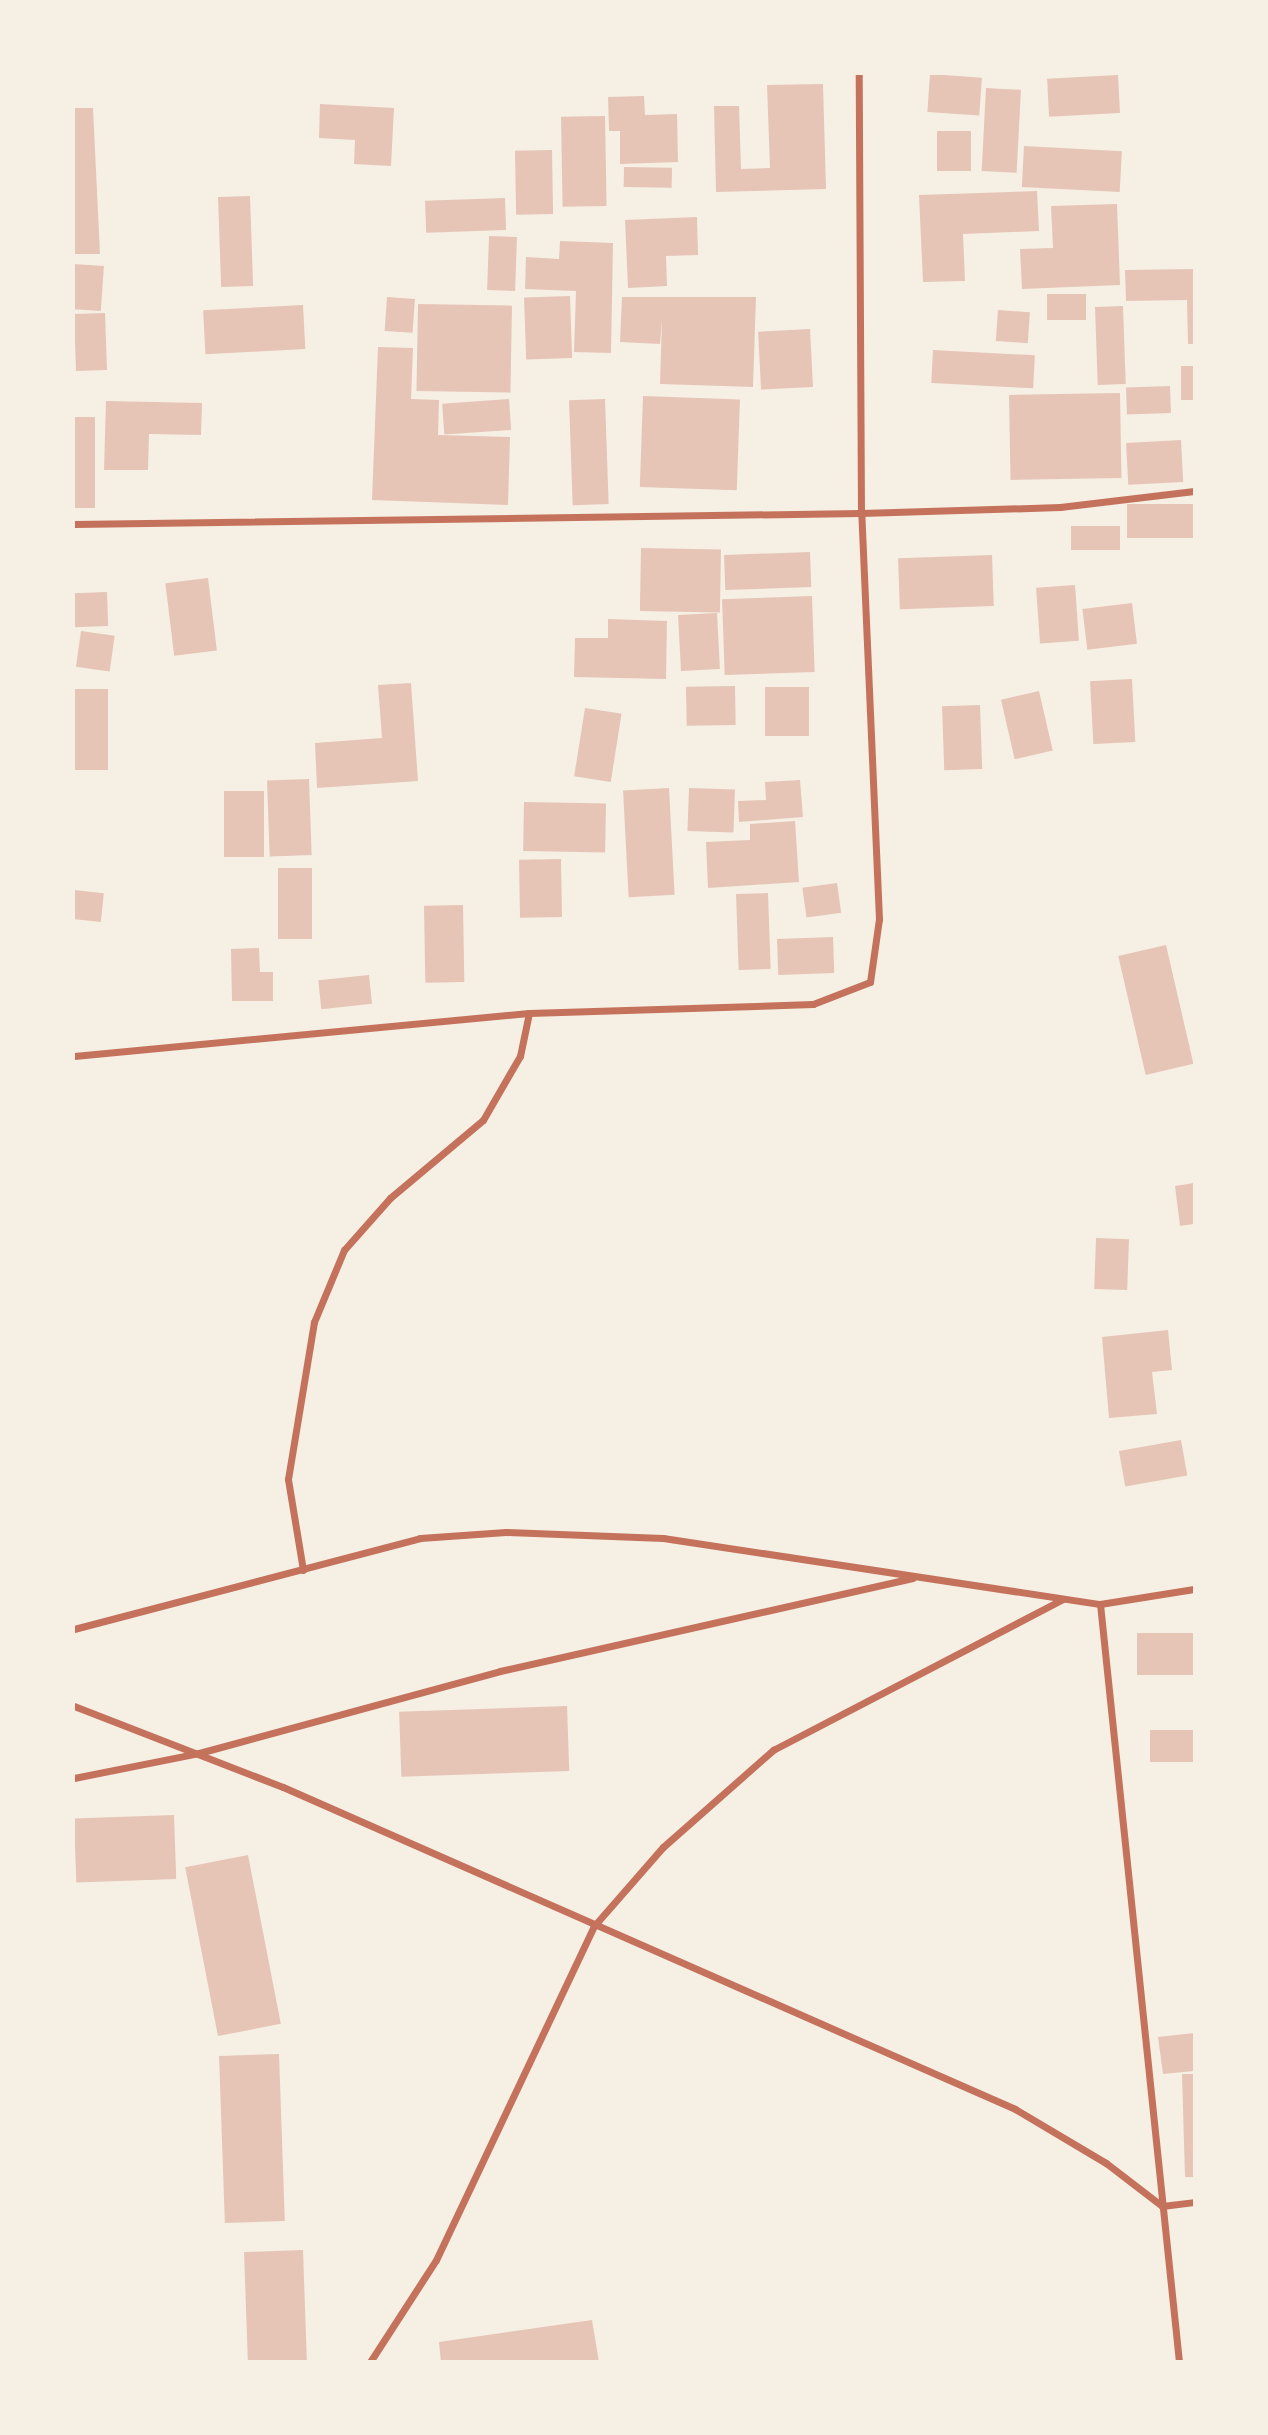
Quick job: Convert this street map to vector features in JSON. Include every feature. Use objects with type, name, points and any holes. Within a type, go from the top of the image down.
[{"type":"street","points":[[74,1056],[529,1013],[813,1004],[870,982],[879,919],[861,513],[859,74]]},
{"type":"street","points":[[74,524],[861,513],[1060,507],[1195,491]]},
{"type":"street","points":[[303,1570],[288,1479],[314,1322],[344,1250],[390,1198],[483,1120],[520,1056],[529,1013]]},
{"type":"street","points":[[74,1629],[420,1538],[506,1532],[663,1538],[1100,1604],[1195,1589]]},
{"type":"street","points":[[74,1778],[199,1753],[500,1671],[919,1577]]},
{"type":"street","points":[[370,2361],[436,2260],[594,1926],[663,1847],[773,1750],[1063,1599]]},
{"type":"street","points":[[1100,1604],[1180,2361]]},
{"type":"street","points":[[74,1706],[199,1753],[1015,2109],[1106,2163],[1162,2206],[1195,2202]]},
{"type":"building","points":[[930,74],[982,78],[979,116],[927,112]]},
{"type":"building","points":[[1118,75],[1120,113],[1049,117],[1047,79]]},
{"type":"building","points":[[823,84],[826,189],[716,192],[714,106],[739,106],[741,169],[770,168],[767,85]]},
{"type":"building","points":[[986,88],[1021,90],[1017,173],[982,171]]},
{"type":"building","points":[[644,96],[645,115],[677,114],[678,162],[620,164],[620,131],[609,131],[608,97]]},
{"type":"building","points":[[320,104],[394,108],[391,166],[354,164],[355,140],[319,138]]},
{"type":"building","points":[[74,108],[93,108],[100,254],[74,254]]},
{"type":"building","points":[[605,116],[607,206],[563,207],[561,117]]},
{"type":"building","points":[[937,131],[971,131],[971,171],[937,171]]},
{"type":"building","points":[[1024,146],[1122,151],[1120,192],[1022,187]]},
{"type":"building","points":[[552,150],[553,214],[516,215],[515,151]]},
{"type":"building","points":[[624,167],[672,168],[672,188],[624,187]]},
{"type":"building","points":[[1037,191],[1039,231],[963,234],[965,281],[923,282],[919,195]]},
{"type":"building","points":[[250,196],[253,286],[221,287],[218,197]]},
{"type":"building","points":[[505,198],[506,230],[426,233],[425,201]]},
{"type":"building","points":[[1117,204],[1120,285],[1022,289],[1020,249],[1053,248],[1051,206]]},
{"type":"building","points":[[697,217],[698,255],[666,256],[667,286],[628,288],[625,220]]},
{"type":"building","points":[[489,236],[517,237],[515,291],[487,290]]},
{"type":"building","points":[[560,241],[613,243],[611,353],[574,352],[576,291],[525,289],[526,257],[559,259]]},
{"type":"building","points":[[74,264],[104,266],[101,311],[74,309]]},
{"type":"building","points":[[1194,269],[1194,344],[1188,344],[1187,300],[1126,301],[1125,270]]},
{"type":"building","points":[[1047,294],[1086,294],[1086,320],[1047,320]]},
{"type":"building","points":[[570,296],[572,358],[526,360],[524,298]]},
{"type":"building","points":[[387,297],[415,299],[413,333],[385,331]]},
{"type":"building","points":[[622,297],[756,297],[753,387],[660,384],[662,319],[660,344],[620,342]]},
{"type":"building","points":[[418,304],[512,306],[510,393],[416,391]]},
{"type":"building","points":[[303,305],[305,349],[205,354],[203,310]]},
{"type":"building","points":[[1123,306],[1126,384],[1098,385],[1095,307]]},
{"type":"building","points":[[998,310],[1030,312],[1028,343],[996,341]]},
{"type":"building","points":[[105,313],[107,370],[76,371],[74,314]]},
{"type":"building","points":[[810,329],[813,387],[761,390],[758,332]]},
{"type":"building","points":[[378,347],[413,348],[411,399],[439,400],[438,435],[510,437],[508,505],[372,500]]},
{"type":"building","points":[[933,350],[1035,355],[1033,388],[931,383]]},
{"type":"building","points":[[1181,366],[1194,366],[1194,400],[1181,400]]},
{"type":"building","points":[[1170,386],[1171,413],[1127,415],[1126,388]]},
{"type":"building","points":[[1120,393],[1121,478],[1011,480],[1009,395]]},
{"type":"building","points":[[643,396],[740,399],[737,490],[640,487]]},
{"type":"building","points":[[509,399],[511,430],[444,435],[442,404]]},
{"type":"building","points":[[605,399],[609,504],[573,505],[569,400]]},
{"type":"building","points":[[106,401],[202,403],[201,435],[149,434],[148,470],[104,470]]},
{"type":"building","points":[[74,417],[95,417],[95,508],[74,508]]},
{"type":"building","points":[[1181,440],[1183,482],[1128,485],[1126,443]]},
{"type":"building","points":[[1127,504],[1194,504],[1194,538],[1127,538]]},
{"type":"building","points":[[1071,526],[1120,526],[1120,550],[1071,550]]},
{"type":"building","points":[[641,548],[721,549],[720,612],[640,611]]},
{"type":"building","points":[[810,552],[811,587],[725,590],[724,555]]},
{"type":"building","points":[[992,555],[994,606],[900,609],[898,558]]},
{"type":"building","points":[[208,578],[217,650],[174,656],[165,583]]},
{"type":"building","points":[[1075,585],[1079,641],[1040,644],[1036,588]]},
{"type":"building","points":[[107,592],[108,626],[75,627],[74,593]]},
{"type":"building","points":[[812,596],[815,672],[725,675],[722,599]]},
{"type":"building","points":[[1132,603],[1137,644],[1087,650],[1082,609]]},
{"type":"building","points":[[717,613],[720,669],[681,671],[678,615]]},
{"type":"building","points":[[608,619],[667,621],[666,679],[574,677],[575,638],[608,638]]},
{"type":"building","points":[[81,631],[115,636],[110,671],[76,667]]},
{"type":"building","points":[[1132,679],[1135,742],[1093,744],[1090,681]]},
{"type":"building","points":[[411,683],[418,781],[317,788],[315,743],[382,738],[378,685]]},
{"type":"building","points":[[735,686],[736,725],[687,726],[686,687]]},
{"type":"building","points":[[765,687],[809,687],[809,736],[765,736]]},
{"type":"building","points":[[74,689],[108,689],[108,770],[74,770]]},
{"type":"building","points":[[1039,691],[1053,750],[1015,759],[1001,700]]},
{"type":"building","points":[[980,705],[982,769],[944,770],[942,706]]},
{"type":"building","points":[[585,708],[622,714],[611,782],[574,776]]},
{"type":"building","points":[[309,779],[312,855],[270,856],[267,780]]},
{"type":"building","points":[[800,780],[803,817],[739,822],[738,801],[766,800],[765,782]]},
{"type":"building","points":[[669,788],[675,895],[629,897],[623,790]]},
{"type":"building","points":[[689,788],[735,790],[733,833],[687,831]]},
{"type":"building","points":[[224,791],[264,791],[264,857],[224,857]]},
{"type":"building","points":[[524,802],[606,803],[605,852],[523,851]]},
{"type":"building","points":[[795,821],[799,882],[708,888],[706,842],[750,840],[750,824]]},
{"type":"building","points":[[561,859],[562,917],[520,918],[519,860]]},
{"type":"building","points":[[278,868],[312,868],[312,939],[278,939]]},
{"type":"building","points":[[837,883],[841,913],[807,918],[802,888]]},
{"type":"building","points":[[74,890],[104,893],[101,922],[74,919]]},
{"type":"building","points":[[768,893],[771,969],[739,970],[736,894]]},
{"type":"building","points":[[463,905],[464,982],[425,983],[424,906]]},
{"type":"building","points":[[833,937],[834,973],[778,975],[777,939]]},
{"type":"building","points":[[1166,945],[1193,1064],[1146,1075],[1118,956]]},
{"type":"building","points":[[259,948],[260,972],[273,972],[273,1001],[232,1001],[231,949]]},
{"type":"building","points":[[369,975],[372,1004],[321,1009],[318,980]]},
{"type":"building","points":[[1194,1183],[1194,1224],[1180,1226],[1175,1186]]},
{"type":"building","points":[[1096,1238],[1129,1239],[1127,1290],[1094,1289]]},
{"type":"building","points":[[1168,1330],[1172,1370],[1152,1372],[1157,1414],[1109,1418],[1102,1337]]},
{"type":"building","points":[[1181,1440],[1187,1475],[1125,1486],[1119,1451]]},
{"type":"building","points":[[1137,1633],[1194,1633],[1194,1675],[1137,1675]]},
{"type":"building","points":[[567,1706],[569,1771],[401,1777],[399,1712]]},
{"type":"building","points":[[1150,1730],[1194,1730],[1194,1762],[1150,1762]]},
{"type":"building","points":[[174,1815],[176,1879],[76,1882],[74,1818]]},
{"type":"building","points":[[248,1855],[281,2024],[218,2036],[185,1867]]},
{"type":"building","points":[[1194,2033],[1194,2071],[1163,2074],[1158,2037]]},
{"type":"building","points":[[279,2054],[285,2221],[225,2223],[219,2056]]},
{"type":"building","points":[[1182,2074],[1194,2074],[1194,2177],[1185,2177]]},
{"type":"building","points":[[303,2250],[307,2362],[248,2362],[244,2252]]},
{"type":"building","points":[[592,2320],[599,2362],[441,2362],[439,2342]]}]
